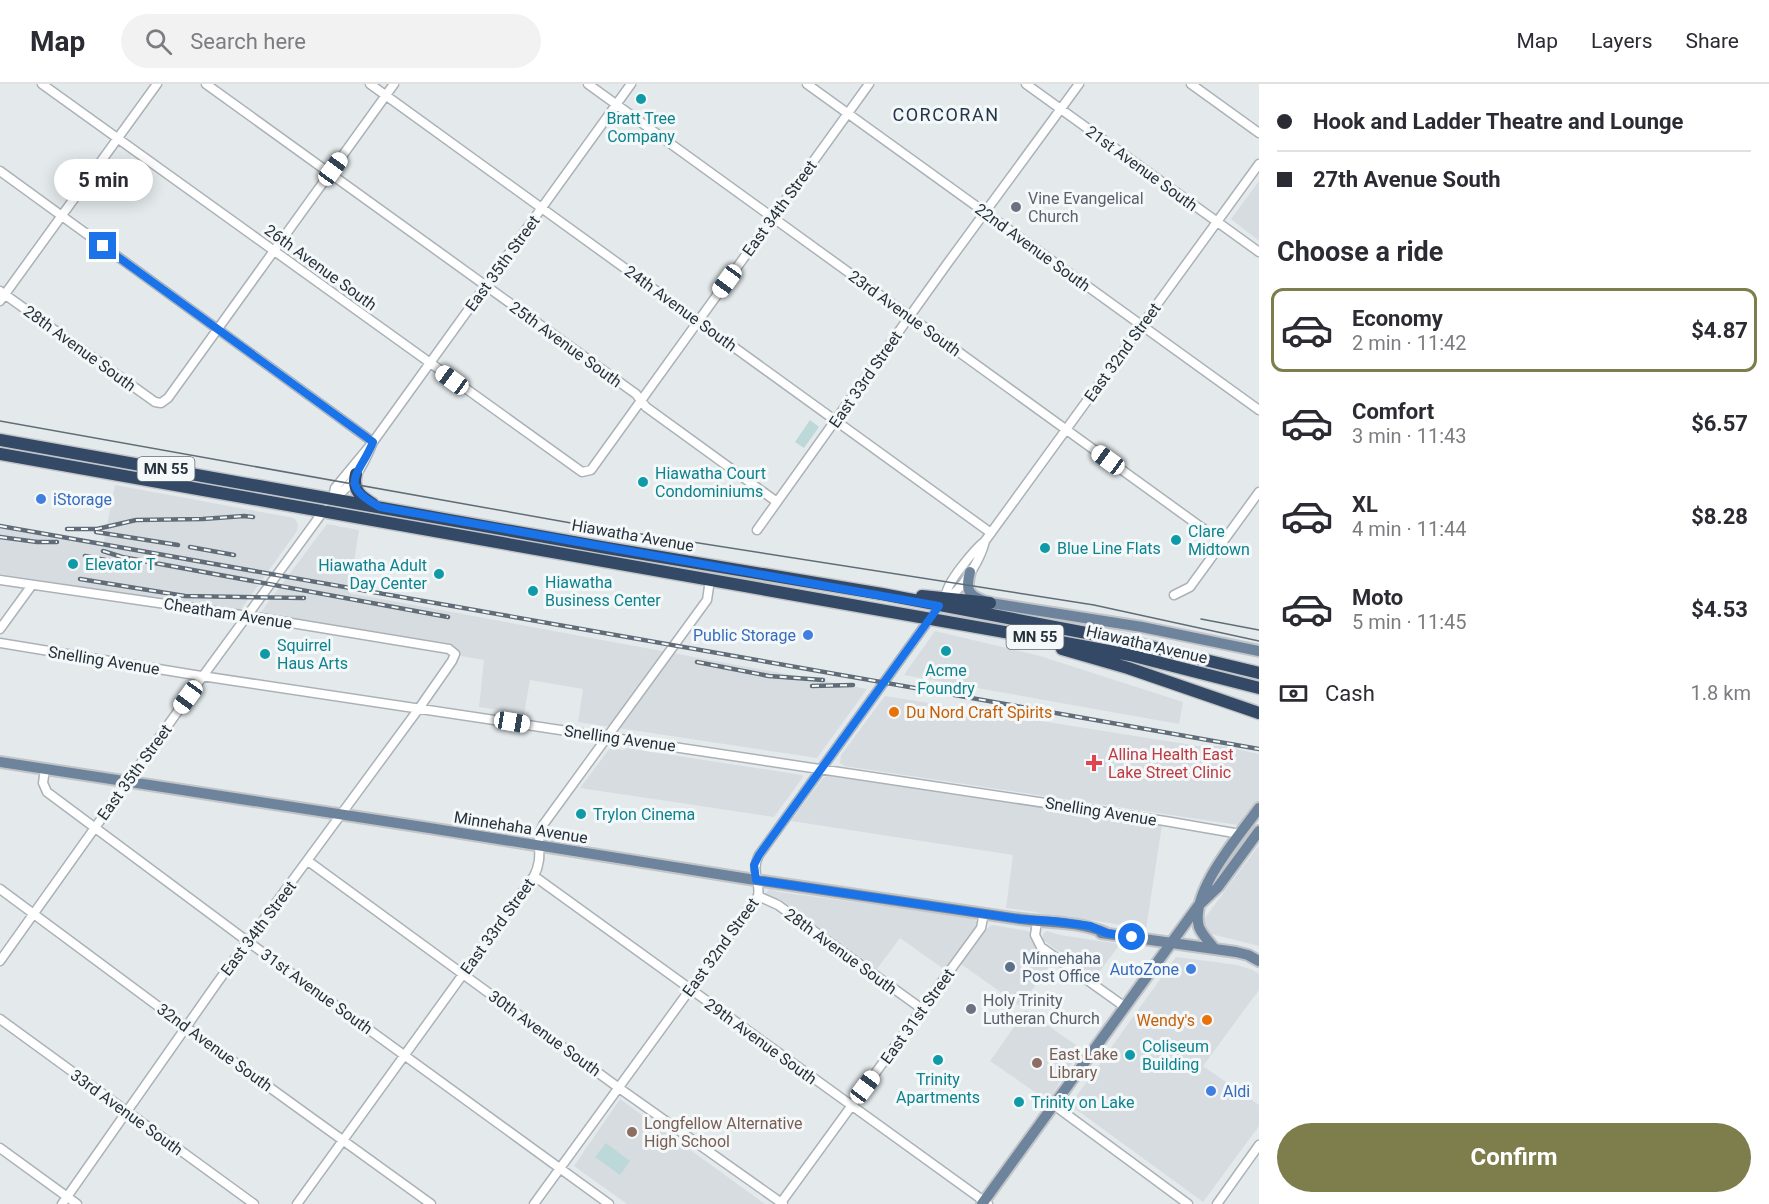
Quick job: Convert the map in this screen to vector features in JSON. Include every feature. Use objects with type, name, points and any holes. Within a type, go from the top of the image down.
[{"type":"highway","name":"Hiawatha Avenue","points":[[0,440],[882,594],[942,602],[1149,646],[1259,673]]},
{"type":"highway","name":"Hiawatha Avenue","points":[[0,454],[930,618],[1140,658],[1259,687]]},
{"type":"highway","points":[[356,474],[354,484],[356,492],[380,507]]},
{"type":"highway","points":[[942,602],[990,603]]},
{"type":"highway","points":[[1004,632],[1128,668],[1259,713]]},
{"type":"main road","points":[[970,572],[967,585],[970,593],[977,599],[990,603],[1142,627],[1259,651]]},
{"type":"main road","name":"Minnehaha Avenue","points":[[0,762],[756,880],[1037,922],[1053,921],[1090,926],[1106,933],[1171,942]]},
{"type":"main road","points":[[1215,949],[1200,930],[1198,906],[1210,880],[1259,808]]},
{"type":"main road","points":[[984,1203],[1171,942],[1198,906],[1218,887],[1259,831]]},
{"type":"main road","points":[[1171,942],[1248,955],[1259,961]]},
{"type":"street","name":"26th Avenue South","points":[[42,84],[582,472]]},
{"type":"street","points":[[2,295],[157,84]]},
{"type":"street","name":"25th Avenue South","points":[[206,84],[636,394],[646,407],[777,502]]},
{"type":"street","name":"24th Avenue South","points":[[370,84],[991,533]]},
{"type":"street","points":[[217,328],[394,84]]},
{"type":"street","name":"23rd Avenue South","points":[[588,84],[1222,543]]},
{"type":"street","name":"East 35th Street","points":[[0,961],[246,616],[333,498],[345,491],[367,458],[373,442],[632,84]]},
{"type":"street","name":"22nd Avenue South","points":[[807,84],[1259,410]]},
{"type":"street","name":"East 34th Street","points":[[582,472],[591,470],[869,84]]},
{"type":"street","name":"21st Avenue South","points":[[1026,84],[1259,252]]},
{"type":"street","name":"East 33rd Street","points":[[757,530],[1079,84]]},
{"type":"street","points":[[1191,84],[1259,133]]},
{"type":"street","name":"East 32nd Street","points":[[534,1204],[758,896],[754,865],[759,855],[942,602],[945,592],[976,548],[991,533],[1259,164]]},
{"type":"street","points":[[0,171],[373,442]]},
{"type":"street","name":"28th Avenue South","points":[[2,295],[155,402],[161,403],[168,398],[217,328]]},
{"type":"street","name":"East 35th Street","points":[[333,498],[335,488],[366,447],[373,442]]},
{"type":"street","points":[[1174,595],[1190,587],[1259,492]]},
{"type":"street","name":"East 32nd Street","points":[[942,602],[952,596],[970,572],[982,552],[985,541]]},
{"type":"street","name":"Cheatham Avenue","points":[[0,580],[449,648],[455,654]]},
{"type":"street","name":"East 33rd Street","points":[[297,1204],[534,876],[540,864],[539,835],[543,825],[706,600],[710,580]]},
{"type":"street","points":[[0,630],[32,585]]},
{"type":"street","name":"Snelling Avenue","points":[[0,643],[1240,834]]},
{"type":"street","name":"East 34th Street","points":[[64,1200],[247,942],[420,707],[455,654]]},
{"type":"street","name":"31st Avenue South","points":[[45,769],[43,783],[45,791],[247,942],[405,1054],[609,1204]]},
{"type":"street","name":"30th Avenue South","points":[[308,861],[781,1204]]},
{"type":"street","name":"29th Avenue South","points":[[534,876],[984,1203]]},
{"type":"street","name":"32nd Avenue South","points":[[0,889],[431,1204]]},
{"type":"street","name":"28th Avenue South","points":[[758,896],[778,905],[922,1009]]},
{"type":"street","name":"East 31st Street","points":[[781,1204],[981,928],[984,913]]},
{"type":"street","points":[[1037,922],[1035,935],[1041,947],[1125,1007]]},
{"type":"street","name":"33rd Avenue South","points":[[0,1019],[254,1204]]},
{"type":"street","points":[[1054,1105],[1188,1204]]},
{"type":"street","points":[[1217,1204],[1259,1145]]},
{"type":"street","points":[[0,1148],[64,1200],[77,1204]]},
{"type":"shaded area","points":[[1259,181],[1259,241],[1231,219]]},
{"type":"shaded area","points":[[810,420],[819,427],[804,448],[795,442]]},
{"type":"shaded area","points":[[115,485],[294,518],[298,524],[297,531],[240,611],[0,574],[0,528],[103,546]]},
{"type":"shaded area","points":[[327,524],[359,530],[349,593],[867,689],[817,758],[578,722],[583,689],[530,680],[524,714],[479,707],[484,660],[461,656],[454,646],[448,643],[261,612]]},
{"type":"shaded area","points":[[935,631],[1040,656],[1183,702],[1179,724],[904,675]]},
{"type":"shaded area","points":[[885,696],[1198,746],[1222,746],[1259,754],[1259,803],[1244,823],[1238,825],[844,766],[840,763],[841,755]]},
{"type":"shaded area","points":[[610,748],[625,750],[626,748],[802,775],[803,777],[774,817],[580,788]]},
{"type":"shaded area","points":[[828,775],[1162,825],[1146,929],[1066,916],[1057,918],[1036,912],[1006,908],[1013,855],[791,821],[822,779]]},
{"type":"shaded area","points":[[1259,845],[1259,946],[1211,934],[1206,928],[1204,919]]},
{"type":"shaded area","points":[[769,889],[973,918],[977,922],[945,970],[900,938],[877,969],[780,899],[768,898],[765,895]]},
{"type":"shaded area","points":[[992,925],[1028,931],[1038,954],[1051,964],[1020,1006],[961,964],[987,928]]},
{"type":"shaded area","points":[[1047,931],[1120,944],[1095,978],[1043,940],[1043,934]]},
{"type":"shaded area","points":[[1176,957],[1237,965],[1259,974],[1259,990],[1203,1066],[1259,1105],[1259,1126],[1203,1202],[1070,1105]]},
{"type":"shaded area","points":[[1026,1010],[1083,1050],[1048,1101],[990,1061]]},
{"type":"shaded area","name":"Longfellow Alternative High School","points":[[620,1099],[765,1204],[627,1204],[574,1166]]},
{"type":"shaded area","points":[[606,1143],[630,1161],[620,1175],[595,1157]]},
{"type":"tram line","points":[[0,421],[571,523],[1094,605],[1259,641]]},
{"type":"tram line","points":[[1201,619],[1259,630]]},
{"type":"railway","points":[[67,529],[97,529],[136,520],[253,517]]},
{"type":"railway","points":[[0,526],[1259,749]]},
{"type":"railway","points":[[96,532],[178,545]]},
{"type":"railway","points":[[0,537],[57,542]]},
{"type":"railway","points":[[190,547],[234,555]]},
{"type":"railway","points":[[103,551],[122,557],[448,617]]},
{"type":"railway","points":[[85,556],[115,562]]},
{"type":"railway","points":[[80,579],[185,596],[304,598]]},
{"type":"railway","points":[[697,662],[769,676],[823,680]]},
{"type":"railway","points":[[812,686],[853,685]]},
{"type":"place","name":"Bratt Tree Company","points":[[641,99]]},
{"type":"place","name":"Vine Evangelical Church","points":[[1016,207]]},
{"type":"place","name":"Hiawatha Court Condominiums","points":[[643,482]]},
{"type":"place","name":"iStorage","points":[[41,499]]},
{"type":"place","name":"Clare Midtown","points":[[1176,540]]},
{"type":"place","name":"Blue Line Flats","points":[[1045,548]]},
{"type":"place","name":"Elevator T","points":[[73,564]]},
{"type":"place","name":"Hiawatha Adult Day Center","points":[[439,574]]},
{"type":"place","name":"Hiawatha Business Center","points":[[533,591]]},
{"type":"place","name":"Public Storage","points":[[808,635]]},
{"type":"place","name":"Acme Foundry","points":[[946,651]]},
{"type":"place","name":"Squirrel Haus Arts","points":[[265,654]]},
{"type":"place","name":"Du Nord Craft Spirits","points":[[894,712]]},
{"type":"place","name":"Allina Health East Lake Street Clinic","points":[[1094,763]]},
{"type":"place","name":"Trylon Cinema","points":[[581,814]]},
{"type":"place","name":"Minnehaha Post Office","points":[[1010,967]]},
{"type":"place","name":"AutoZone","points":[[1191,969]]},
{"type":"place","name":"Holy Trinity Lutheran Church","points":[[971,1009]]},
{"type":"place","name":"Wendy's","points":[[1207,1020]]},
{"type":"place","name":"Coliseum Building","points":[[1130,1055]]},
{"type":"place","name":"Trinity Apartments","points":[[938,1060]]},
{"type":"place","name":"East Lake Library","points":[[1037,1063]]},
{"type":"place","name":"Aldi","points":[[1211,1091]]},
{"type":"place","name":"Trinity on Lake","points":[[1019,1102]]},
{"type":"place","name":"Longfellow Alternative High School","points":[[632,1132]]},
{"type":"district","name":"CORCORAN","points":[[946,115]]},
{"type":"route","points":[[103,246],[373,442],[367,458],[356,474],[354,484],[356,492],[380,507],[882,594],[939,606],[759,855],[754,865],[756,880],[1037,922],[1053,921],[1090,926],[1106,933],[1132,937]]}]
